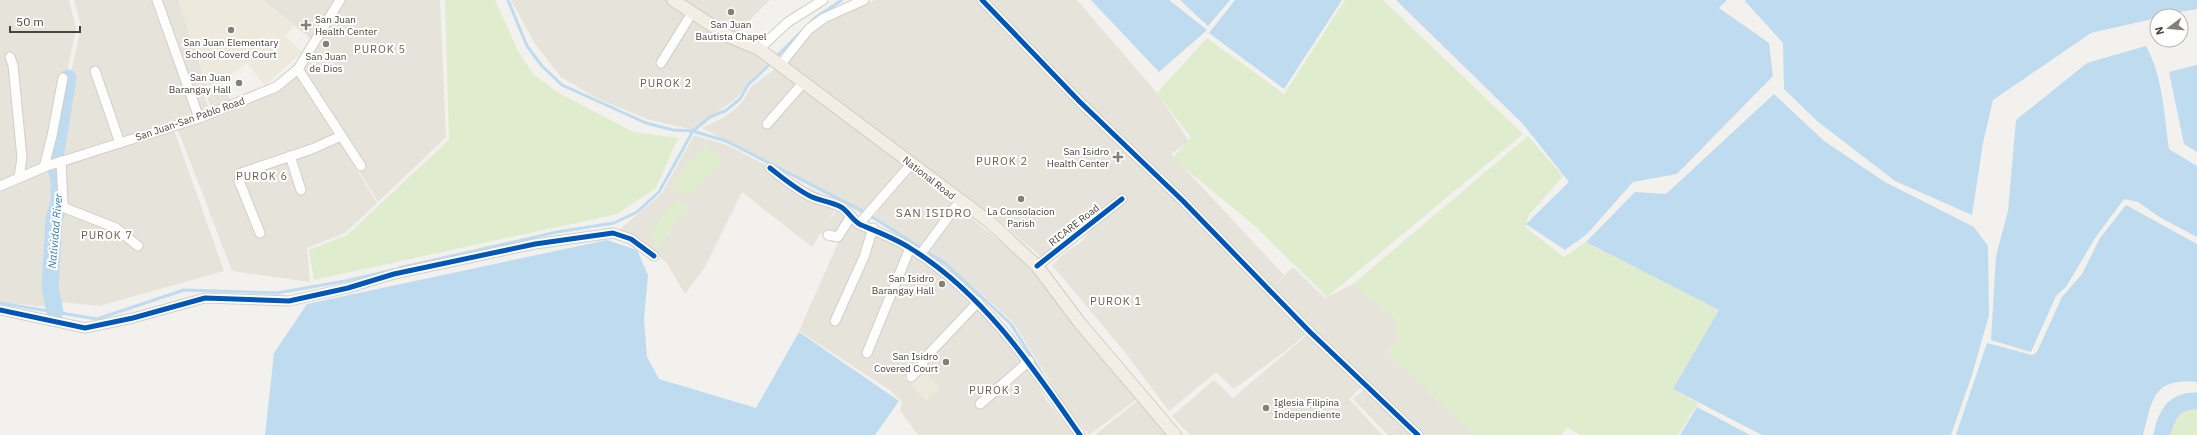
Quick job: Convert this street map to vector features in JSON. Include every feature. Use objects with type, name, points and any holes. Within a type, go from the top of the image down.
[{"type":"main road","name":"National Road","points":[[673,0],[728,36],[759,49],[991,224],[1037,266],[1079,322],[1175,435]]},
{"type":"street","points":[[157,0],[199,118]]},
{"type":"street","name":"San Juan-San Pablo Road","points":[[0,186],[45,166],[199,118],[276,87],[298,69],[340,0]]},
{"type":"street","points":[[759,49],[788,22],[823,0]]},
{"type":"street","points":[[776,62],[809,29],[824,18],[864,0]]},
{"type":"street","points":[[982,0],[1080,102],[1183,201],[1310,332],[1418,435]]},
{"type":"street","points":[[661,63],[692,12]]},
{"type":"street","points":[[10,57],[13,66],[22,158],[19,177]]},
{"type":"street","points":[[298,69],[361,166]]},
{"type":"street","points":[[94,71],[120,143]]},
{"type":"street","points":[[45,166],[63,78]]},
{"type":"street","points":[[767,124],[804,82]]},
{"type":"street","points":[[260,233],[239,181],[239,176],[245,171],[342,136]]},
{"type":"street","points":[[290,156],[301,190]]},
{"type":"street","points":[[59,162],[63,203],[65,208],[116,228],[138,246]]},
{"type":"street","points":[[864,218],[912,164]]},
{"type":"street","points":[[770,168],[798,189],[812,197],[841,207],[851,216],[864,218],[873,228],[910,248],[923,251],[953,274],[1029,361],[1080,435]]},
{"type":"street","name":"RICARE Road","points":[[1037,266],[1122,199]]},
{"type":"street","points":[[923,251],[960,202]]},
{"type":"street","points":[[828,235],[838,237],[851,216]]},
{"type":"street","points":[[835,321],[864,257],[873,228]]},
{"type":"street","points":[[0,310],[85,328],[133,318],[205,298],[289,300],[348,288],[394,274],[535,244],[613,233],[631,239],[654,256]]},
{"type":"street","points":[[867,353],[910,248]]},
{"type":"street","points":[[910,377],[922,366],[924,359],[978,302]]},
{"type":"street","points":[[980,404],[1029,361]]},
{"type":"shaded area","points":[[0,0],[69,0],[76,28],[50,160],[0,182]]},
{"type":"shaded area","points":[[74,0],[178,0],[210,94],[205,98],[209,108],[58,157],[62,115],[81,26]]},
{"type":"shaded area","points":[[178,0],[262,0],[294,26],[285,36],[302,52],[265,86],[247,63],[220,82],[223,87],[211,94]]},
{"type":"shaded area","points":[[263,0],[336,0],[311,39]]},
{"type":"shaded area","name":"PUROK 5","points":[[344,0],[440,0],[446,137],[378,202],[298,72]]},
{"type":"shaded area","name":"PUROK 2","points":[[511,0],[672,0],[769,62],[748,83],[738,97],[693,130],[647,119],[596,98],[561,77],[535,44]]},
{"type":"shaded area","points":[[682,0],[770,0],[736,34]]},
{"type":"shaded area","points":[[875,0],[1077,0],[1157,93],[1189,141],[1171,154],[1284,275],[1272,288],[1293,267],[1325,298],[1353,284],[1394,317],[1399,343],[1385,351],[1475,435],[1423,435],[1307,333],[1234,389],[1216,372],[1169,411],[1124,351],[1052,265],[1066,252],[1080,243],[1115,203],[1046,261],[997,219],[777,62],[814,23],[850,7],[854,10]]},
{"type":"shaded area","points":[[775,69],[907,168],[867,217],[702,128],[723,118],[740,105],[751,87]]},
{"type":"shaded area","name":"PUROK 6","points":[[296,76],[338,139],[377,203],[345,233],[307,248],[310,282],[232,271],[175,122],[212,110],[207,97],[223,89],[236,107]]},
{"type":"shaded area","name":"PUROK 7","points":[[174,130],[224,271],[99,306],[51,301],[53,223],[63,198],[58,164]]},
{"type":"shaded area","points":[[694,135],[727,145],[839,203],[826,224],[840,205],[944,266],[970,305],[904,378],[907,381],[921,368],[974,305],[991,320],[1038,376],[1040,389],[1046,400],[1075,435],[918,435],[900,410],[902,402],[891,391],[799,331],[838,243],[821,233],[812,247],[742,192],[705,267],[685,294],[666,262],[649,248],[619,230],[662,193]]},
{"type":"shaded area","points":[[52,168],[47,290],[49,307],[0,302],[0,191]]},
{"type":"shaded area","name":"PUROK 1","points":[[910,169],[1037,271],[1138,398],[1089,435],[1067,409],[1013,322],[947,264],[874,216]]},
{"type":"shaded area","points":[[1308,334],[1364,384],[1349,399],[1382,435],[1190,435],[1172,416],[1214,380],[1233,398]]},
{"type":"shaded area","points":[[921,368],[940,387],[926,401],[907,381]]},
{"type":"shaded area","points":[[1368,386],[1417,435],[1388,435],[1353,399]]},
{"type":"shaded area","points":[[1141,398],[1171,435],[1095,435]]},
{"type":"green space","points":[[445,0],[495,0],[518,51],[533,74],[557,92],[633,132],[678,138],[656,188],[617,214],[314,280],[309,250],[347,235],[449,140]]},
{"type":"green space","points":[[1345,0],[1383,0],[1523,134],[1327,297],[1254,225],[1172,158],[1191,138],[1157,93],[1207,38],[1284,94]]},
{"type":"green space","points":[[1528,136],[1563,176],[1529,215],[1525,227],[1564,257],[1586,242],[1719,310],[1673,389],[1698,403],[1678,435],[1581,435],[1567,427],[1561,435],[1475,435],[1385,351],[1399,343],[1394,317],[1353,284]]},
{"type":"green space","points":[[706,144],[724,161],[688,198],[672,184],[685,169],[685,166]]},
{"type":"green space","points":[[677,201],[680,201],[689,207],[658,249],[651,232],[670,206]]},
{"type":"green space","points":[[2197,404],[2197,435],[2167,435],[2170,422],[2174,414],[2181,408]]},
{"type":"water","points":[[1091,0],[1169,0],[1207,30],[1159,72]]},
{"type":"water","points":[[1180,0],[1230,0],[1208,26]]},
{"type":"water","points":[[1235,0],[1342,0],[1284,89],[1209,33]]},
{"type":"water","points":[[1396,0],[1727,0],[1719,8],[1769,43],[1773,76],[1677,174],[1633,182],[1587,234],[1565,250],[1526,224],[1569,182],[1523,124]]},
{"type":"water","points":[[2197,0],[2197,9],[2189,10],[2189,8],[2149,8],[2149,20],[2091,33],[1993,100],[1983,143],[1972,215],[1895,181],[1817,121],[1784,89],[1783,43],[1745,1]]},
{"type":"water","points":[[2146,46],[2152,58],[2159,83],[2169,149],[2197,166],[2197,237],[2161,218],[2138,202],[2124,199],[2095,238],[2066,287],[2056,296],[2031,352],[1991,340],[1996,256],[2008,211],[2016,120],[2087,63]]},
{"type":"water","points":[[2196,65],[2197,152],[2184,144],[2169,72]]},
{"type":"water","points":[[1774,94],[1824,141],[1885,182],[1974,227],[1988,246],[1989,315],[1972,375],[1951,435],[1762,435],[1673,389],[1719,310],[1586,242],[1635,192],[1666,194]]},
{"type":"water","points":[[2126,205],[2197,244],[2197,382],[2182,382],[2171,384],[2163,388],[2153,401],[2143,435],[1956,435],[1987,343],[2032,355],[2037,352],[2062,297],[2082,274],[2100,238]]},
{"type":"water","points":[[607,240],[637,250],[648,275],[644,319],[647,357],[659,379],[756,408],[799,332],[899,401],[875,435],[265,435],[274,353],[307,304]]},
{"type":"water","points":[[1697,407],[1750,435],[1680,435]]},
{"type":"waterway","points":[[508,0],[527,46],[542,66],[562,85],[646,123],[673,130],[693,131],[726,141],[863,211],[946,264],[1011,324],[1041,372]]},
{"type":"waterway","points":[[776,57],[815,18],[842,0]]},
{"type":"waterway","points":[[399,268],[557,232],[614,223],[637,212],[659,192],[693,131],[710,117],[725,111],[740,99],[748,85],[772,62]]},
{"type":"waterway","name":"Natividad River","points":[[55,312],[50,287],[54,219],[59,204],[59,179],[54,163],[68,78]]},
{"type":"waterway","points":[[0,303],[97,319],[184,290],[277,293],[345,281],[393,270]]},
{"type":"waterway","points":[[2162,435],[2166,421],[2172,410],[2182,403],[2197,401]]},
{"type":"cycle path","points":[[982,0],[1080,102],[1183,201],[1310,332],[1418,435]]},
{"type":"cycle path","points":[[770,168],[790,184],[806,194],[841,207],[861,225],[892,238],[910,248],[961,286],[1004,332],[1024,357],[1080,435]]},
{"type":"cycle path","points":[[1037,266],[1122,199]]},
{"type":"cycle path","points":[[0,310],[85,328],[133,318],[205,298],[289,301],[348,288],[394,274],[535,244],[613,233],[631,239],[654,256]]},
{"type":"place","name":"San Juan Bautista Chapel","points":[[731,12]]},
{"type":"place","name":"San Juan Health Center","points":[[306,25]]},
{"type":"place","name":"San Juan Elementary School Coverd Court","points":[[231,30]]},
{"type":"place","name":"San Juan de Dios","points":[[326,44]]},
{"type":"place","name":"San Juan Barangay Hall","points":[[239,83]]},
{"type":"place","name":"San Isidro Health Center","points":[[1118,157]]},
{"type":"place","name":"La Consolacion Parish","points":[[1021,199]]},
{"type":"place","name":"San Isidro Barangay Hall","points":[[942,284]]},
{"type":"place","name":"San Isidro Covered Court","points":[[946,362]]},
{"type":"place","name":"Iglesia Filipina Independiente","points":[[1266,408]]},
{"type":"district","name":"PUROK 5","points":[[380,49]]},
{"type":"district","name":"PUROK 2","points":[[666,83]]},
{"type":"district","name":"PUROK 2","points":[[1002,161]]},
{"type":"district","name":"PUROK 6","points":[[262,176]]},
{"type":"district","name":"SAN ISIDRO","points":[[934,212]]},
{"type":"district","name":"PUROK 7","points":[[107,235]]},
{"type":"district","name":"PUROK 1","points":[[1116,301]]},
{"type":"district","name":"PUROK 3","points":[[995,390]]}]
